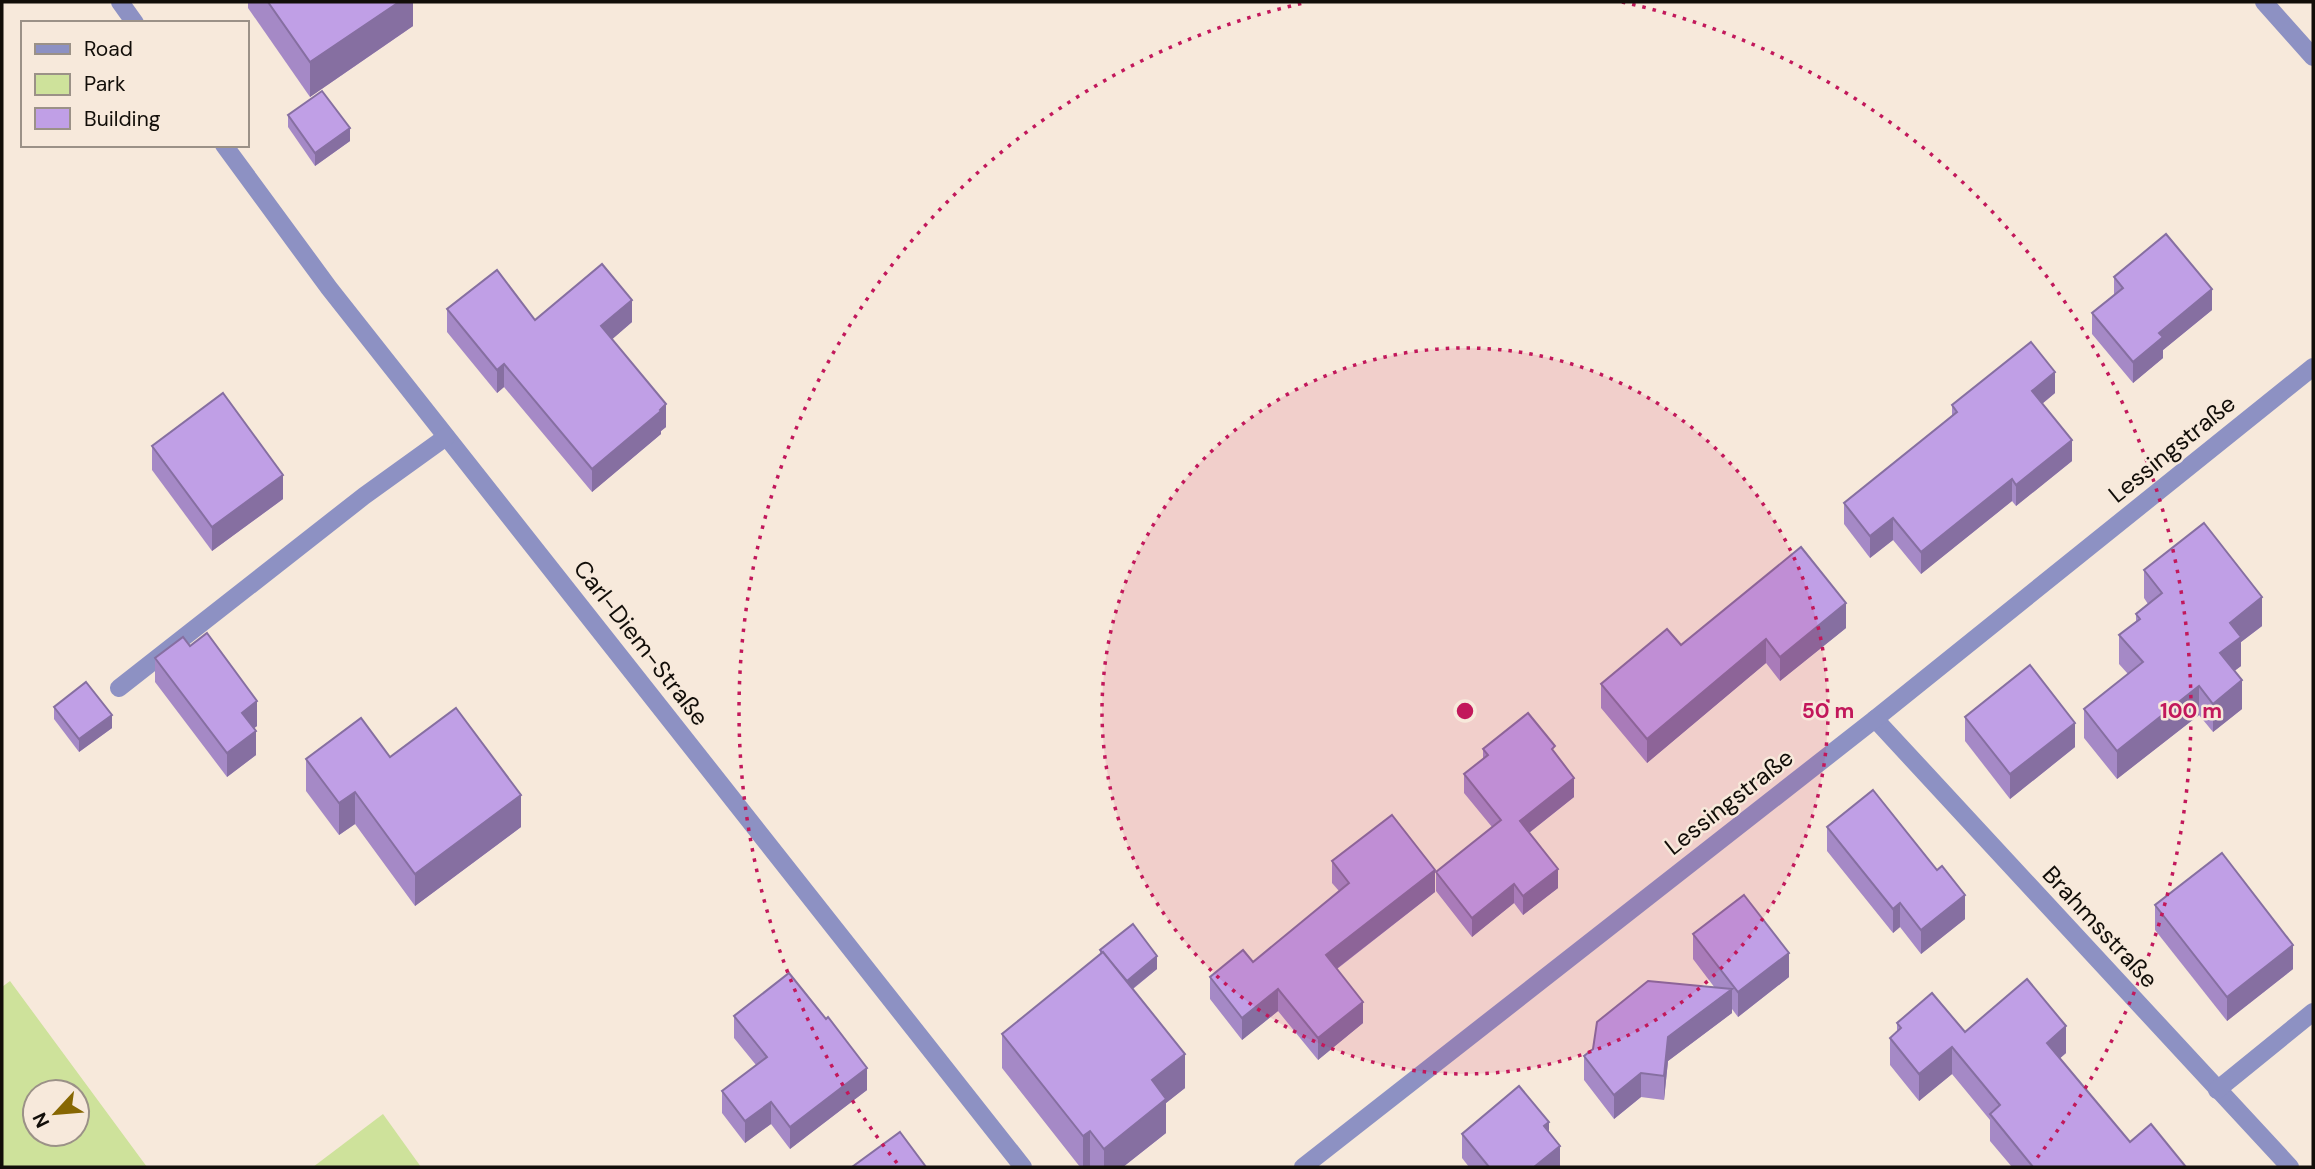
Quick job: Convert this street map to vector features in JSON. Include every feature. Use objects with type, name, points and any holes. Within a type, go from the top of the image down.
[{"type":"street","points":[[120,2],[134,21]]},
{"type":"street","points":[[2264,2],[2313,57]]},
{"type":"street","name":"Carl-Diem-Straße","points":[[226,147],[329,288],[1023,1167]]},
{"type":"street","name":"Lessingstraße","points":[[1303,1167],[1875,719],[2313,368]]},
{"type":"street","points":[[119,688],[364,496],[446,437]]},
{"type":"street","name":"Brahmsstraße","points":[[1875,719],[2290,1167]]},
{"type":"street","points":[[2217,1090],[2313,1012]]},
{"type":"green space","points":[[10,981],[81,1078],[21,1078],[21,1148],[91,1148],[91,1091],[147,1167],[2,1167],[2,987]]},
{"type":"green space","points":[[383,1114],[421,1167],[313,1167]]},
{"type":"building","points":[[268,2],[399,2],[310,62]]},
{"type":"building","points":[[322,91],[350,128],[315,153],[288,115]]},
{"type":"building","points":[[2166,234],[2212,289],[2159,333],[2163,337],[2133,362],[2092,313],[2123,288],[2114,277]]},
{"type":"building","points":[[602,264],[632,300],[601,326],[666,404],[592,469],[504,364],[497,370],[447,309],[497,270],[535,320]]},
{"type":"building","points":[[2031,342],[2055,372],[2032,391],[2072,440],[2016,485],[2012,479],[1921,552],[1893,518],[1870,536],[1844,503],[1957,412],[1952,405]]},
{"type":"building","points":[[223,393],[283,475],[212,527],[152,446]]},
{"type":"building","points":[[2204,523],[2262,597],[2230,623],[2241,637],[2220,653],[2242,680],[2213,704],[2199,686],[2117,751],[2084,709],[2143,662],[2119,635],[2140,619],[2136,614],[2162,593],[2144,570]]},
{"type":"building","points":[[1801,547],[1846,603],[1780,657],[1766,639],[1647,739],[1601,684],[1667,629],[1681,645]]},
{"type":"building","points":[[207,633],[257,701],[242,713],[256,731],[227,753],[155,658],[183,637],[190,646]]},
{"type":"building","points":[[2030,665],[2075,723],[2010,774],[1965,717]]},
{"type":"building","points":[[86,682],[112,715],[79,739],[54,707]]},
{"type":"building","points":[[456,708],[521,795],[415,874],[355,792],[339,803],[306,759],[361,718],[390,757]]},
{"type":"building","points":[[1528,713],[1555,746],[1552,749],[1574,778],[1520,821],[1558,869],[1523,896],[1514,884],[1472,918],[1436,872],[1501,820],[1464,774],[1488,755],[1483,749]]},
{"type":"building","points":[[1873,790],[1937,870],[1942,866],[1965,895],[1921,930],[1900,903],[1893,909],[1827,827]]},
{"type":"building","points":[[1392,815],[1435,870],[1326,955],[1363,1002],[1318,1038],[1278,989],[1242,1018],[1210,977],[1243,950],[1253,962],[1349,883],[1332,861]]},
{"type":"building","points":[[2222,853],[2293,945],[2227,997],[2155,905]]},
{"type":"building","points":[[1744,895],[1789,953],[1738,992],[1693,934]]},
{"type":"building","points":[[1133,924],[1157,956],[1127,981],[1100,950]]},
{"type":"building","points":[[1103,952],[1185,1054],[1152,1080],[1166,1099],[1104,1149],[1090,1131],[1083,1136],[1002,1034]]},
{"type":"building","points":[[789,973],[826,1019],[828,1017],[867,1068],[790,1127],[771,1102],[745,1121],[722,1091],[767,1057],[734,1016]]},
{"type":"building","points":[[2027,979],[2066,1026],[2047,1043],[2130,1142],[2151,1124],[2186,1167],[2033,1167],[1990,1114],[2000,1105],[1952,1047],[1919,1074],[1890,1038],[1901,1028],[1897,1023],[1932,993],[1965,1032]]},
{"type":"building","points":[[1648,981],[1732,989],[1668,1037],[1664,1076],[1641,1073],[1614,1095],[1584,1056],[1593,1049],[1597,1022]]},
{"type":"building","points":[[1519,1086],[1549,1122],[1544,1126],[1560,1146],[1534,1167],[1489,1167],[1462,1134]]},
{"type":"building","points":[[900,1132],[926,1167],[852,1167]]}]
